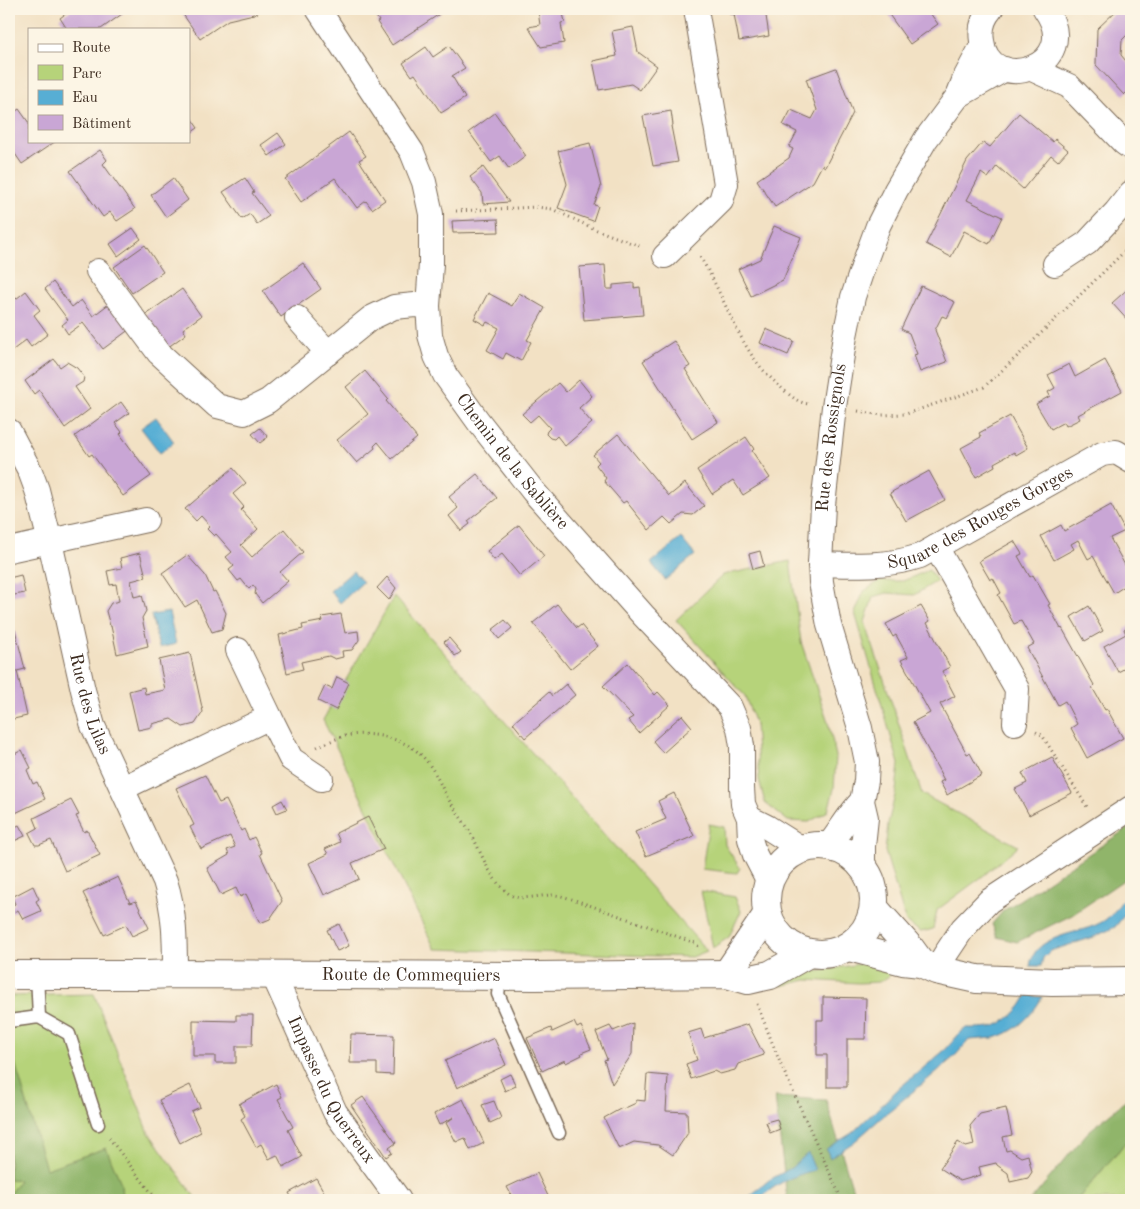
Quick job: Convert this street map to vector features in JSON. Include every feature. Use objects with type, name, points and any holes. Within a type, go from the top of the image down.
[{"type":"street","name":"Chemin de la Sablière","points":[[318,9],[412,152],[424,182],[431,212],[431,264],[428,306],[430,334],[436,356],[445,375],[533,491],[730,708],[739,728],[742,746],[743,804],[749,818],[750,840],[755,855],[769,882]]},
{"type":"street","points":[[665,256],[721,201],[726,184],[696,9]]},
{"type":"street","points":[[984,13],[981,34],[982,46],[987,56],[995,64],[1014,72],[1032,69],[1048,57],[1053,48],[1055,38],[1052,12]]},
{"type":"street","name":"Rue des Rossignols","points":[[863,866],[866,818],[862,801],[867,762],[860,728],[828,617],[821,582],[823,505],[834,407],[853,297],[866,256],[896,190],[926,139],[958,96],[982,46]]},
{"type":"street","points":[[1053,48],[1069,86]]},
{"type":"street","name":"Rue des Rossignols","points":[[958,96],[1004,69]]},
{"type":"street","points":[[1032,69],[1069,86],[1131,148]]},
{"type":"street","points":[[1055,264],[1087,242],[1116,212],[1131,193]]},
{"type":"street","points":[[98,271],[159,353],[217,406],[244,414],[268,402],[371,318],[394,307],[415,304],[428,306]]},
{"type":"street","points":[[297,318],[328,353]]},
{"type":"street","name":"Rue des Lilas","points":[[9,431],[32,478],[50,542],[83,690],[93,726],[123,788],[171,898],[175,974]]},
{"type":"street","name":"Square des Rouges Gorges","points":[[820,564],[887,564],[902,562],[920,556],[1102,454],[1116,452],[1131,461]]},
{"type":"street","points":[[9,550],[146,520]]},
{"type":"street","points":[[936,547],[1017,689],[1015,723]]},
{"type":"street","points":[[238,650],[291,759],[321,779]]},
{"type":"street","points":[[123,788],[270,717]]},
{"type":"street","name":"Rue des Rossignols","points":[[815,848],[838,834],[852,811],[862,801]]},
{"type":"street","points":[[929,967],[945,955],[963,928],[989,901],[1131,808]]},
{"type":"street","points":[[749,818],[815,848],[841,850],[863,866],[870,879],[874,894],[874,908],[870,923],[861,937],[849,947],[836,953],[822,955],[807,954],[782,940],[773,928],[768,915],[766,899],[769,882],[776,868],[788,856],[815,848]]},
{"type":"street","points":[[874,908],[929,967]]},
{"type":"street","points":[[738,977],[768,915]]},
{"type":"street","points":[[849,947],[977,979],[1024,982],[1131,981]]},
{"type":"street","name":"Route de Commequiers","points":[[9,975],[273,974],[738,977],[770,975],[807,954]]},
{"type":"street","name":"Impasse du Querreux","points":[[273,974],[335,1112],[400,1200]]},
{"type":"lane","points":[[37,974],[39,1017]]},
{"type":"lane","points":[[501,976],[498,994],[559,1133]]},
{"type":"lane","points":[[9,1021],[39,1017],[69,1034],[98,1124]]},
{"type":"path","points":[[431,212],[537,207],[552,209],[597,230],[665,256]]},
{"type":"path","points":[[686,236],[712,276],[742,339],[758,364],[773,381],[801,403],[880,415],[906,414],[984,387],[1131,246]]},
{"type":"path","points":[[1015,723],[1042,735],[1101,828]]},
{"type":"path","points":[[291,759],[347,736],[382,737],[410,747],[421,755],[431,767],[497,881],[513,897],[555,895],[575,900],[696,943],[709,962],[738,977],[842,1200]]},
{"type":"path","points":[[98,1124],[157,1200]]},
{"type":"green space","points":[[790,561],[801,642],[828,722],[836,756],[834,789],[828,811],[809,822],[788,821],[765,803],[759,780],[755,724],[745,696],[676,620],[723,575]]},
{"type":"green space","points":[[929,570],[937,581],[914,595],[887,593],[873,597],[865,622],[922,794],[1018,846],[983,876],[937,910],[933,929],[921,932],[906,922],[885,851],[899,764],[855,613],[864,591],[880,581],[903,581]]},
{"type":"green space","points":[[394,596],[707,951],[692,957],[435,949],[323,720]]},
{"type":"green space","points":[[709,824],[724,827],[725,845],[740,868],[737,873],[702,869]]},
{"type":"green space","points":[[1131,826],[1131,875],[1072,915],[1017,942],[997,937],[992,924],[1003,911]]},
{"type":"green space","points":[[701,891],[735,897],[741,911],[729,937],[713,948]]},
{"type":"green space","points":[[864,963],[891,970],[888,977],[879,982],[859,983],[806,980],[781,986],[784,976],[795,971],[821,971]]},
{"type":"green space","points":[[94,994],[149,1133],[197,1200],[9,1200],[9,996]]},
{"type":"green space","points":[[9,1049],[11,1049],[46,1169],[106,1148],[121,1183],[122,1200],[9,1200],[9,1195],[19,1180],[9,1179]]},
{"type":"green space","points":[[1131,1096],[1131,1136],[1077,1200],[1031,1200],[1088,1132]]},
{"type":"green space","points":[[775,1097],[826,1100],[856,1200],[787,1199]]},
{"type":"green space","points":[[1131,1136],[1131,1200],[1077,1200]]},
{"type":"water","points":[[156,417],[174,442],[160,453],[141,428]]},
{"type":"water","points":[[681,538],[695,555],[665,580],[651,563]]},
{"type":"water","points":[[353,571],[363,582],[340,603],[330,591]]},
{"type":"water","points":[[169,612],[176,644],[159,648],[151,615]]},
{"type":"water","points":[[1131,891],[1131,907],[1115,927],[1094,937],[1050,951],[1043,958],[1041,966],[1030,966],[1033,955],[1040,947],[1060,936],[1105,920]]},
{"type":"water","points":[[1027,995],[1042,997],[1034,1010],[1022,1023],[1001,1036],[969,1040],[955,1056],[926,1081],[854,1142],[830,1158],[826,1149],[852,1133],[898,1089],[946,1049],[966,1028],[991,1027],[1002,1023],[1017,1010]]},
{"type":"water","points":[[808,1153],[815,1170],[784,1181],[758,1200],[745,1200],[769,1180],[791,1168]]},
{"type":"building","points":[[72,9],[129,9],[102,28],[66,28],[60,18]]},
{"type":"building","points":[[258,9],[258,13],[228,20],[200,39],[180,10]]},
{"type":"building","points":[[371,9],[438,9],[441,13],[392,45]]},
{"type":"building","points":[[543,9],[562,9],[565,22],[561,23],[564,43],[541,47],[528,27],[540,25],[538,11]]},
{"type":"building","points":[[728,9],[765,9],[769,36],[739,41],[734,14],[729,14]]},
{"type":"building","points":[[885,9],[927,9],[938,24],[910,44]]},
{"type":"building","points":[[1118,9],[1131,9],[1131,31],[1122,40],[1121,55],[1131,67],[1131,88],[1124,95],[1096,65],[1097,29]]},
{"type":"building","points":[[633,27],[638,52],[657,66],[640,90],[631,84],[599,90],[593,61],[617,56],[612,31]]},
{"type":"building","points":[[449,46],[465,68],[452,76],[465,98],[441,113],[415,74],[412,76],[403,63],[426,47],[433,57]]},
{"type":"building","points":[[836,68],[853,113],[825,167],[822,165],[813,182],[775,207],[757,180],[789,158],[793,149],[789,147],[797,132],[783,125],[791,110],[812,119],[817,110],[806,79]]},
{"type":"building","points":[[19,109],[28,122],[28,142],[55,142],[22,164],[9,145],[9,116]]},
{"type":"building","points":[[671,111],[673,125],[671,126],[678,162],[653,166],[643,116]]},
{"type":"building","points":[[495,113],[526,156],[509,169],[500,156],[491,162],[469,132]]},
{"type":"building","points":[[1019,113],[1053,142],[1055,139],[1068,150],[1058,161],[1051,155],[1023,189],[997,166],[988,178],[981,173],[967,200],[1002,217],[989,244],[964,231],[951,257],[926,244],[967,161],[983,142],[990,147]]},
{"type":"building","points":[[190,116],[198,128],[190,133]]},
{"type":"building","points":[[349,132],[366,156],[359,160],[385,200],[372,209],[366,201],[357,208],[335,178],[301,202],[285,179]]},
{"type":"building","points":[[278,133],[286,144],[269,156],[261,145]]},
{"type":"building","points":[[590,143],[601,187],[594,205],[598,206],[593,221],[558,208],[567,184],[558,151]]},
{"type":"building","points":[[100,150],[107,160],[103,164],[135,209],[117,221],[110,212],[103,217],[70,171]]},
{"type":"building","points":[[483,167],[509,202],[483,204],[482,193],[470,177]]},
{"type":"building","points":[[173,178],[188,200],[166,217],[151,195]]},
{"type":"building","points":[[245,178],[254,192],[252,193],[269,216],[257,224],[250,214],[242,219],[223,192]]},
{"type":"building","points":[[498,219],[499,232],[453,233],[452,221]]},
{"type":"building","points":[[774,226],[801,237],[783,280],[751,296],[738,269],[760,259]]},
{"type":"building","points":[[133,228],[141,239],[118,256],[110,244]]},
{"type":"building","points":[[145,245],[163,272],[132,293],[114,267]]},
{"type":"building","points":[[303,263],[321,289],[281,317],[263,291]]},
{"type":"building","points":[[605,265],[607,289],[613,289],[613,285],[634,283],[634,288],[640,287],[643,315],[584,320],[579,267]]},
{"type":"building","points":[[53,282],[72,307],[81,300],[93,316],[110,303],[130,329],[103,349],[83,323],[68,334],[62,325],[68,320],[45,289]]},
{"type":"building","points":[[921,286],[955,302],[947,318],[942,316],[935,330],[947,362],[920,372],[914,355],[917,354],[909,333],[901,329]]},
{"type":"building","points":[[1131,286],[1131,322],[1130,323],[1112,303]]},
{"type":"building","points":[[182,289],[201,316],[183,329],[186,334],[167,348],[145,315]]},
{"type":"building","points":[[9,290],[16,299],[26,291],[40,310],[34,315],[48,334],[31,347],[26,340],[9,353]]},
{"type":"building","points":[[488,293],[512,306],[519,293],[545,308],[527,340],[531,342],[521,361],[506,353],[503,359],[487,350],[499,328],[487,322],[485,325],[474,319]]},
{"type":"building","points":[[766,329],[794,341],[788,355],[760,343]]},
{"type":"building","points":[[674,341],[690,366],[685,369],[718,422],[692,439],[643,361]]},
{"type":"building","points":[[54,359],[60,367],[67,362],[77,368],[84,377],[83,382],[75,387],[90,409],[65,428],[39,390],[34,394],[25,381]]},
{"type":"building","points":[[1105,360],[1122,391],[1078,415],[1080,419],[1066,426],[1064,422],[1051,429],[1036,404],[1050,396],[1048,392],[1055,388],[1048,375],[1069,364],[1075,377]]},
{"type":"building","points":[[365,371],[388,399],[386,401],[417,438],[392,459],[378,442],[374,446],[375,448],[357,463],[337,440],[368,414],[346,387]]},
{"type":"building","points":[[579,380],[592,396],[579,408],[592,423],[565,446],[557,436],[554,439],[546,434],[550,428],[538,415],[530,422],[522,414],[558,383],[566,392]]},
{"type":"building","points":[[121,402],[129,413],[115,423],[122,432],[120,434],[151,476],[123,496],[92,454],[89,456],[75,436]]},
{"type":"building","points":[[1010,416],[1028,448],[1016,455],[1014,452],[994,463],[995,466],[976,477],[961,448],[981,437],[979,433]]},
{"type":"building","points":[[260,428],[268,437],[260,443],[252,434]]},
{"type":"building","points":[[618,434],[669,496],[685,483],[704,506],[693,515],[683,514],[671,524],[664,517],[649,530],[626,501],[623,503],[604,481],[606,478],[596,465],[599,462],[593,455]]},
{"type":"building","points":[[746,437],[754,449],[752,451],[770,478],[743,495],[733,480],[712,494],[697,470]]},
{"type":"building","points":[[233,468],[246,483],[233,494],[244,507],[241,510],[258,529],[241,545],[252,557],[284,529],[303,552],[280,572],[288,581],[262,603],[255,594],[256,589],[253,585],[249,589],[241,579],[238,581],[229,570],[234,566],[226,557],[232,552],[216,534],[214,536],[207,529],[210,526],[201,516],[196,521],[185,509]]},
{"type":"building","points":[[929,471],[945,500],[906,521],[890,493]]},
{"type":"building","points":[[477,474],[497,498],[468,521],[470,524],[461,531],[449,516],[458,508],[449,497]]},
{"type":"building","points":[[1111,505],[1125,531],[1110,538],[1131,576],[1131,582],[1114,593],[1093,556],[1088,559],[1078,540],[1071,544],[1074,549],[1054,560],[1041,536],[1061,525],[1064,531]]},
{"type":"building","points":[[519,525],[544,556],[520,576],[502,554],[494,560],[487,551]]},
{"type":"building","points":[[1014,541],[1022,554],[1018,556],[1030,577],[1033,575],[1050,604],[1048,605],[1061,629],[1094,685],[1092,687],[1123,738],[1087,758],[1071,728],[1077,724],[1065,701],[1058,705],[1027,648],[1034,644],[1021,621],[1014,624],[998,595],[1001,593],[993,578],[990,580],[979,561]]},
{"type":"building","points":[[760,551],[764,566],[753,569],[749,554]]},
{"type":"building","points":[[140,553],[146,577],[131,581],[134,597],[142,595],[146,611],[142,618],[148,646],[117,654],[106,611],[111,603],[119,601],[116,584],[110,585],[107,571],[122,568],[120,558]]},
{"type":"building","points":[[187,555],[205,575],[226,613],[222,629],[212,632],[197,600],[185,607],[162,573]]},
{"type":"building","points":[[21,575],[25,593],[9,596],[9,578]]},
{"type":"building","points":[[387,577],[396,588],[389,600],[377,588]]},
{"type":"building","points":[[557,604],[577,628],[581,625],[598,646],[570,669],[533,623]]},
{"type":"building","points":[[921,606],[930,621],[927,623],[950,667],[942,671],[955,696],[940,704],[967,754],[970,753],[982,775],[947,795],[940,782],[944,780],[913,722],[930,713],[901,660],[908,657],[896,635],[893,637],[886,624]]},
{"type":"building","points":[[1089,606],[1103,631],[1085,641],[1071,617]]},
{"type":"building","points":[[9,613],[25,669],[17,671],[27,716],[9,720]]},
{"type":"building","points":[[341,614],[345,633],[358,631],[359,640],[352,650],[342,651],[343,657],[335,659],[329,656],[301,662],[303,669],[287,673],[279,635],[303,629],[302,625],[323,621],[322,617]]},
{"type":"building","points":[[505,620],[512,628],[499,639],[492,630]]},
{"type":"building","points":[[1131,625],[1131,665],[1118,672],[1104,646],[1126,634],[1124,629]]},
{"type":"building","points":[[449,638],[461,652],[455,656],[444,642]]},
{"type":"building","points":[[190,653],[203,712],[195,724],[183,727],[171,719],[152,724],[152,727],[138,730],[129,691],[144,687],[145,694],[165,690],[159,660]]},
{"type":"building","points":[[628,663],[655,695],[658,692],[670,705],[639,733],[628,720],[633,717],[603,686]]},
{"type":"building","points":[[337,677],[349,683],[336,710],[318,701],[325,686],[332,689]]},
{"type":"building","points":[[566,684],[575,695],[525,738],[513,723],[549,692],[552,696]]},
{"type":"building","points":[[682,715],[692,727],[663,753],[653,741]]},
{"type":"building","points":[[22,750],[31,768],[27,770],[33,784],[37,782],[45,799],[9,816],[9,757]]},
{"type":"building","points":[[1052,757],[1072,793],[1029,815],[1015,789],[1027,783],[1022,773]]},
{"type":"building","points":[[205,775],[219,803],[226,800],[241,831],[244,829],[249,840],[254,837],[262,853],[260,854],[282,901],[270,919],[260,923],[246,894],[240,897],[236,888],[221,895],[207,868],[229,855],[227,850],[235,847],[230,836],[201,849],[190,827],[194,825],[176,788]]},
{"type":"building","points":[[674,793],[694,836],[646,856],[635,832],[666,819],[658,801]]},
{"type":"building","points":[[71,800],[79,815],[76,816],[84,832],[87,830],[100,855],[65,871],[51,840],[35,845],[29,833],[38,828],[34,818]]},
{"type":"building","points":[[282,800],[287,809],[277,813],[273,805]]},
{"type":"building","points":[[368,817],[384,849],[352,863],[359,879],[324,895],[309,863],[328,854],[325,849],[340,842],[336,833]]},
{"type":"building","points":[[19,825],[25,836],[14,841],[9,830]]},
{"type":"building","points":[[118,877],[130,903],[136,901],[149,928],[132,936],[126,925],[104,935],[83,893]]},
{"type":"building","points":[[33,886],[39,899],[36,901],[41,911],[23,919],[18,910],[9,914],[9,907],[15,904],[12,897]]},
{"type":"building","points":[[339,924],[349,946],[337,951],[327,930]]},
{"type":"building","points":[[823,997],[866,998],[865,1039],[847,1039],[847,1087],[827,1087],[827,1055],[817,1055],[817,1020],[823,1020]]},
{"type":"building","points":[[236,1015],[253,1015],[252,1046],[236,1046],[236,1063],[215,1063],[215,1056],[193,1056],[193,1020],[236,1021]]},
{"type":"building","points":[[574,1022],[577,1028],[581,1026],[591,1049],[566,1063],[565,1060],[542,1071],[527,1038],[551,1028],[552,1032]]},
{"type":"building","points":[[633,1023],[632,1054],[612,1084],[604,1060],[607,1059],[596,1032],[610,1026],[613,1031]]},
{"type":"building","points":[[748,1024],[764,1055],[738,1064],[735,1070],[720,1074],[714,1071],[691,1079],[686,1064],[697,1060],[688,1033],[701,1029],[704,1038]]},
{"type":"building","points":[[351,1034],[394,1035],[393,1075],[377,1074],[377,1063],[350,1063]]},
{"type":"building","points":[[494,1038],[506,1065],[457,1088],[445,1061]]},
{"type":"building","points":[[510,1074],[516,1086],[505,1091],[500,1079]]},
{"type":"building","points":[[647,1074],[668,1076],[666,1111],[687,1112],[688,1133],[673,1155],[658,1145],[634,1142],[619,1149],[604,1118],[636,1103],[636,1100],[645,1101]]},
{"type":"building","points":[[276,1084],[282,1097],[278,1099],[293,1127],[288,1130],[302,1157],[283,1167],[277,1155],[269,1159],[261,1144],[256,1147],[241,1119],[245,1116],[239,1104]]},
{"type":"building","points":[[190,1085],[200,1107],[191,1111],[201,1132],[180,1143],[159,1100]]},
{"type":"building","points":[[363,1097],[396,1143],[389,1148],[392,1153],[386,1157],[351,1105]]},
{"type":"building","points":[[463,1099],[484,1143],[470,1150],[465,1138],[456,1142],[446,1123],[454,1117],[439,1125],[434,1114]]},
{"type":"building","points":[[494,1101],[501,1118],[490,1123],[482,1105]]},
{"type":"building","points":[[1006,1108],[1012,1135],[1003,1137],[1006,1151],[1010,1150],[1021,1157],[1028,1155],[1032,1172],[1028,1178],[1010,1182],[1008,1173],[996,1163],[979,1167],[981,1175],[960,1181],[940,1168],[958,1142],[966,1147],[974,1145],[970,1126],[980,1114]]},
{"type":"building","points":[[777,1119],[780,1129],[770,1133],[766,1122]]},
{"type":"building","points":[[537,1173],[548,1196],[537,1200],[514,1200],[507,1187]]},
{"type":"building","points":[[316,1178],[324,1192],[319,1194],[322,1200],[293,1200],[289,1193]]}]
